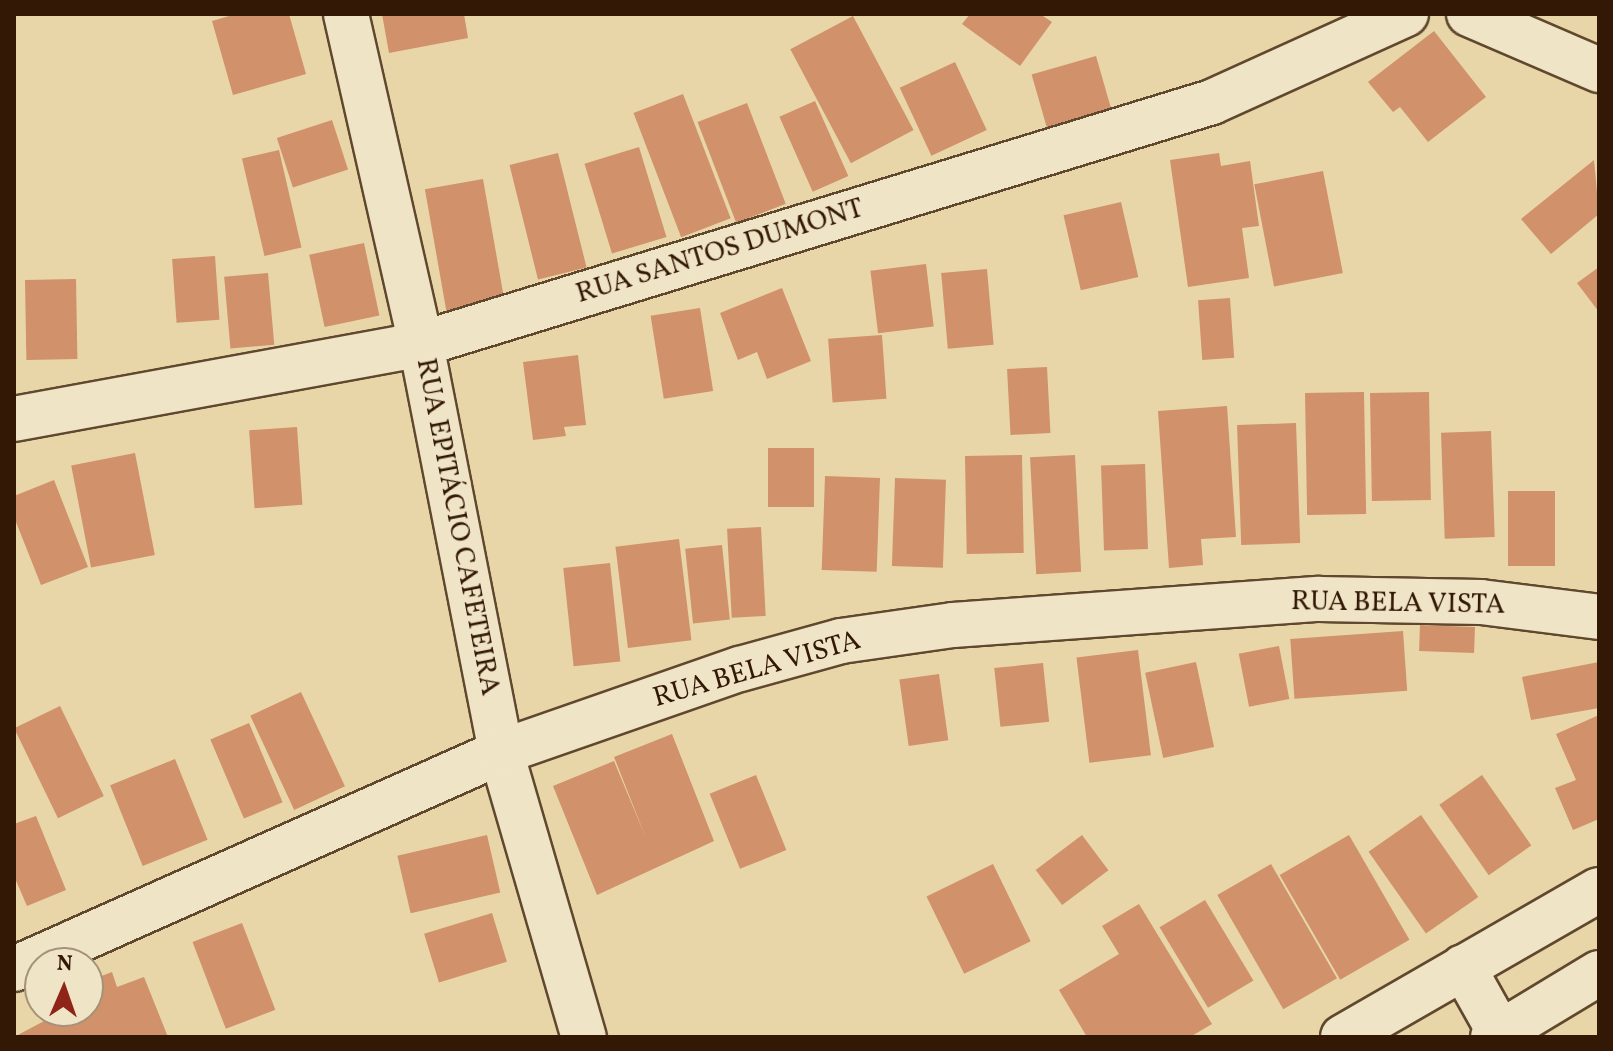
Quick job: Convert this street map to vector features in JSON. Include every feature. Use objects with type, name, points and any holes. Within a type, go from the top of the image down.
[{"type":"street","name":"RUA EPITÁCIO CAFETEIRA","points":[[346,14],[421,344],[501,752],[584,1037]]},
{"type":"street","name":"RUA SANTOS DUMONT","points":[[14,419],[421,344],[1212,102],[1406,14]]},
{"type":"street","points":[[1469,14],[1599,70]]},
{"type":"street","name":"RUA BELA VISTA","points":[[14,969],[501,752],[740,669],[841,641],[953,625],[1319,599],[1481,602],[1599,617]]},
{"type":"street","points":[[1343,1037],[1599,890]]},
{"type":"street","points":[[1463,967],[1497,1035],[1599,973]]},
{"type":"building","points":[[236,14],[289,14],[306,74],[233,95],[212,21]]},
{"type":"building","points":[[382,14],[464,14],[468,38],[389,53]]},
{"type":"building","points":[[970,14],[1040,14],[1052,22],[1020,66],[962,24]]},
{"type":"building","points":[[853,16],[914,130],[851,163],[790,49]]},
{"type":"building","points":[[1434,31],[1486,97],[1428,142],[1400,107],[1393,112],[1368,82]]},
{"type":"building","points":[[1096,56],[1111,109],[1047,127],[1032,74]]},
{"type":"building","points":[[955,62],[987,130],[931,156],[900,88]]},
{"type":"building","points":[[683,94],[731,218],[681,237],[634,113]]},
{"type":"building","points":[[815,101],[848,176],[813,192],[779,117]]},
{"type":"building","points":[[747,103],[786,204],[736,223],[698,122]]},
{"type":"building","points":[[332,120],[348,169],[293,187],[277,138]]},
{"type":"building","points":[[639,147],[666,237],[612,254],[584,164]]},
{"type":"building","points":[[279,150],[301,247],[264,256],[242,159]]},
{"type":"building","points":[[558,153],[587,267],[538,280],[509,165]]},
{"type":"building","points":[[1219,153],[1221,166],[1250,161],[1259,226],[1242,228],[1249,278],[1188,287],[1170,160]]},
{"type":"building","points":[[1594,160],[1599,214],[1551,254],[1521,219]]},
{"type":"building","points":[[1323,171],[1343,273],[1274,286],[1254,184]]},
{"type":"building","points":[[483,179],[504,300],[446,310],[425,189]]},
{"type":"building","points":[[1121,202],[1138,277],[1081,290],[1064,215]]},
{"type":"building","points":[[364,243],[379,315],[325,327],[309,255]]},
{"type":"building","points":[[215,256],[219,320],[177,323],[172,259]]},
{"type":"building","points":[[926,264],[934,327],[878,333],[870,271]]},
{"type":"building","points":[[1599,267],[1599,312],[1577,283]]},
{"type":"building","points":[[987,269],[994,345],[948,349],[941,273]]},
{"type":"building","points":[[268,273],[274,345],[230,349],[224,277]]},
{"type":"building","points":[[76,279],[77,359],[26,360],[25,280]]},
{"type":"building","points":[[782,288],[811,361],[767,379],[757,352],[738,360],[720,313]]},
{"type":"building","points":[[1230,298],[1234,358],[1202,360],[1198,300]]},
{"type":"building","points":[[700,308],[713,391],[664,399],[651,316]]},
{"type":"building","points":[[882,335],[886,399],[833,403],[828,339]]},
{"type":"building","points":[[578,355],[586,425],[564,427],[566,436],[533,440],[523,362]]},
{"type":"building","points":[[1047,367],[1050,433],[1011,435],[1007,369]]},
{"type":"building","points":[[1364,392],[1366,514],[1307,515],[1305,393]]},
{"type":"building","points":[[1429,392],[1431,500],[1372,501],[1370,393]]},
{"type":"building","points":[[1227,406],[1236,537],[1201,539],[1203,565],[1169,568],[1158,411]]},
{"type":"building","points":[[1296,423],[1300,543],[1241,545],[1237,425]]},
{"type":"building","points":[[297,427],[302,505],[255,508],[249,430]]},
{"type":"building","points":[[1491,431],[1495,537],[1445,539],[1441,433]]},
{"type":"building","points":[[768,448],[814,448],[814,507],[768,507]]},
{"type":"building","points":[[135,453],[155,555],[91,567],[71,465]]},
{"type":"building","points":[[1022,455],[1024,553],[967,554],[965,456]]},
{"type":"building","points":[[1075,455],[1081,572],[1036,574],[1030,457]]},
{"type":"building","points":[[1145,464],[1148,549],[1104,550],[1101,466]]},
{"type":"building","points":[[825,476],[880,478],[877,572],[822,570]]},
{"type":"building","points":[[895,478],[946,480],[943,568],[892,566]]},
{"type":"building","points":[[54,480],[88,567],[41,585],[14,517],[14,496]]},
{"type":"building","points":[[1508,491],[1555,491],[1555,566],[1508,566]]},
{"type":"building","points":[[761,527],[766,616],[732,618],[727,529]]},
{"type":"building","points":[[679,539],[691,640],[628,648],[615,547]]},
{"type":"building","points":[[722,545],[730,620],[693,623],[685,549]]},
{"type":"building","points":[[610,563],[620,661],[574,666],[563,568]]},
{"type":"building","points":[[1420,625],[1475,627],[1474,653],[1419,651]]},
{"type":"building","points":[[1403,631],[1407,691],[1294,699],[1290,639]]},
{"type":"building","points":[[1279,646],[1289,699],[1249,707],[1239,654]]},
{"type":"building","points":[[1138,650],[1151,755],[1089,763],[1076,658]]},
{"type":"building","points":[[1196,662],[1214,747],[1163,758],[1145,673]]},
{"type":"building","points":[[1599,662],[1599,708],[1531,720],[1522,677]]},
{"type":"building","points":[[1043,663],[1049,722],[1000,727],[994,668]]},
{"type":"building","points":[[939,674],[948,740],[909,746],[899,680]]},
{"type":"building","points":[[301,692],[345,786],[294,810],[250,716]]},
{"type":"building","points":[[60,706],[104,796],[58,818],[14,728]]},
{"type":"building","points":[[1599,715],[1599,819],[1573,830],[1555,788],[1576,780],[1556,734]]},
{"type":"building","points":[[249,723],[283,802],[244,819],[210,739]]},
{"type":"building","points":[[672,734],[714,841],[597,895],[553,786],[614,761],[646,838],[614,757]]},
{"type":"building","points":[[175,759],[208,840],[143,866],[110,785]]},
{"type":"building","points":[[756,775],[786,850],[740,869],[710,794]]},
{"type":"building","points":[[1482,775],[1531,845],[1489,875],[1439,805]]},
{"type":"building","points":[[1421,815],[1478,897],[1426,934],[1369,852]]},
{"type":"building","points":[[36,816],[66,890],[27,906],[14,876],[14,824]]},
{"type":"building","points":[[487,835],[500,892],[411,913],[397,856]]},
{"type":"building","points":[[1082,835],[1108,870],[1062,905],[1036,870]]},
{"type":"building","points":[[1349,835],[1410,940],[1340,980],[1280,875]]},
{"type":"building","points":[[993,864],[1031,941],[964,974],[926,896]]},
{"type":"building","points":[[1271,864],[1337,978],[1283,1009],[1217,895]]},
{"type":"building","points":[[1205,900],[1253,981],[1208,1008],[1160,927]]},
{"type":"building","points":[[1139,904],[1212,1024],[1190,1037],[1087,1037],[1059,990],[1119,954],[1102,926]]},
{"type":"building","points":[[492,913],[507,962],[439,983],[424,934]]},
{"type":"building","points":[[242,923],[275,1010],[226,1029],[193,942]]},
{"type":"building","points":[[112,972],[117,987],[144,977],[168,1037],[14,1037],[33,1027],[104,1027],[104,975]]}]
